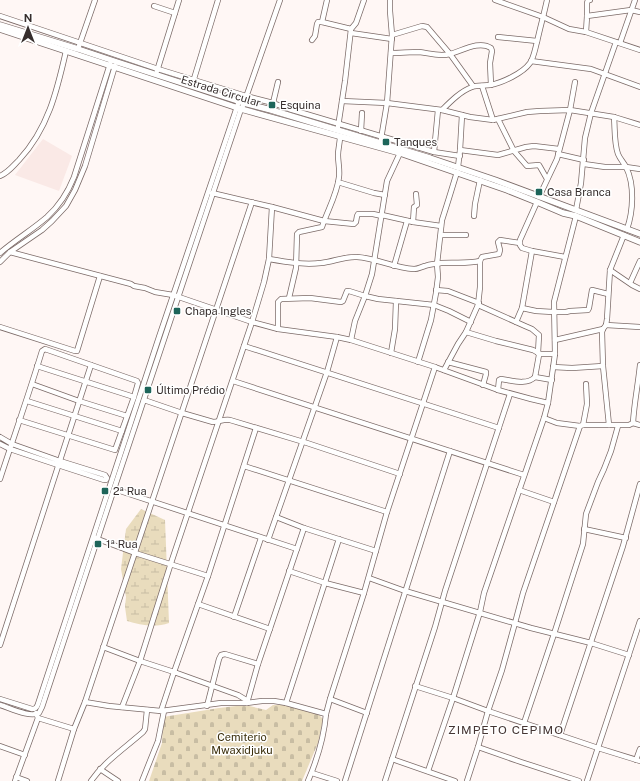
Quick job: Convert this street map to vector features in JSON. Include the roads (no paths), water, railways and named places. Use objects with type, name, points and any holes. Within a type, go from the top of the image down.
[{"type":"main road","points":[[0,25],[79,46],[113,64],[157,72],[192,83],[241,102],[337,130],[381,140],[538,199]]},
{"type":"main road","name":"Estrada Circular","points":[[0,29],[113,64],[239,108],[458,170],[507,190],[538,199],[563,213],[576,213],[640,242]]},
{"type":"main road","points":[[576,213],[640,234]]},
{"type":"street","points":[[79,46],[95,0]]},
{"type":"street","points":[[0,16],[79,46],[157,72],[179,0]]},
{"type":"street","points":[[218,0],[192,83],[273,102],[289,109],[361,131],[381,140],[434,152],[460,156]]},
{"type":"street","points":[[34,709],[38,704],[95,538],[241,102],[246,96],[280,0]]},
{"type":"street","points":[[322,22],[327,0]]},
{"type":"street","points":[[337,130],[351,31],[356,23],[364,0]]},
{"type":"street","points":[[381,140],[387,103],[391,54],[392,37],[390,0]]},
{"type":"street","points":[[495,0],[569,29],[586,32],[640,50]]},
{"type":"street","points":[[434,152],[440,110],[473,86],[491,85],[519,73],[528,66],[537,41],[547,0]]},
{"type":"street","points":[[586,32],[587,3],[588,0],[590,0]]},
{"type":"street","points":[[428,771],[453,698],[480,612],[484,593],[544,418],[552,380],[555,354],[554,302],[579,198],[584,162],[585,138],[591,113],[604,74],[635,0]]},
{"type":"street","points":[[154,6],[175,13]]},
{"type":"street","points":[[586,16],[631,10],[640,12]]},
{"type":"street","points":[[312,40],[315,36],[318,22],[351,31],[392,37],[422,26],[427,27],[450,54],[473,86]]},
{"type":"street","points":[[498,37],[537,41]]},
{"type":"street","points":[[391,54],[411,52],[438,55],[450,54],[472,47],[486,46],[491,48],[492,51],[490,62],[491,85]]},
{"type":"street","points":[[0,176],[8,172],[27,151],[43,125],[52,106],[66,50]]},
{"type":"street","points":[[531,61],[591,69],[640,87]]},
{"type":"street","points":[[0,262],[10,252],[42,230],[52,221],[63,209],[75,190],[85,166],[113,64]]},
{"type":"street","points":[[0,253],[8,245],[46,218],[69,188],[76,172],[113,64]]},
{"type":"street","points":[[273,102],[278,82]]},
{"type":"street","points":[[565,257],[522,248],[520,246],[520,240],[553,168],[559,151],[570,110],[575,82]]},
{"type":"street","points":[[482,86],[496,119],[514,151],[528,166],[539,165],[547,179]]},
{"type":"street","points":[[342,101],[387,103],[440,110],[470,117],[496,119],[540,110],[570,110],[614,117],[640,125]]},
{"type":"street","points":[[27,781],[16,779],[37,716],[42,707],[95,538],[114,489],[144,400],[176,296],[212,193],[239,108]]},
{"type":"street","points":[[361,131],[362,113]]},
{"type":"street","points":[[418,362],[434,305],[438,277],[437,264],[441,226],[458,170],[462,115]]},
{"type":"street","points":[[614,117],[618,155],[626,167],[632,188],[630,216],[627,229]]},
{"type":"street","points":[[289,298],[296,263],[297,234],[321,228],[340,177],[338,154],[340,136]]},
{"type":"street","points":[[460,150],[498,155],[534,146],[559,151],[584,162],[604,167],[626,167],[640,169]]},
{"type":"street","points":[[351,340],[355,321],[372,274],[387,181],[400,153]]},
{"type":"street","points":[[474,216],[480,180]]},
{"type":"street","points":[[338,183],[385,195]]},
{"type":"street","points":[[212,193],[272,206],[324,221],[353,223],[356,222],[358,214],[373,214],[441,226]]},
{"type":"street","points":[[413,222],[414,207],[417,204],[416,194]]},
{"type":"street","points":[[58,781],[74,729],[85,702],[252,202]]},
{"type":"street","points":[[122,707],[140,660],[218,422],[233,381],[264,282],[269,259],[272,206]]},
{"type":"street","points":[[394,266],[407,221]]},
{"type":"street","points":[[440,235],[466,234]]},
{"type":"street","points":[[609,425],[603,366],[602,332],[604,327],[610,270],[624,236]]},
{"type":"street","points":[[444,370],[466,332],[479,304],[480,261],[482,257],[499,254],[500,250],[498,242],[500,240],[520,243]]},
{"type":"street","points":[[516,322],[522,308],[532,251]]},
{"type":"street","points":[[10,252],[131,284],[155,292],[176,296],[252,322],[278,329],[337,336],[444,370],[510,394],[548,403]]},
{"type":"street","points":[[269,259],[309,264],[322,263],[355,256],[394,266],[413,269],[437,264],[480,261]]},
{"type":"street","points":[[630,283],[640,262]]},
{"type":"street","points":[[610,270],[640,289]]},
{"type":"street","points":[[0,327],[77,351],[100,276]]},
{"type":"street","points":[[436,290],[448,291],[479,304],[532,329],[539,335],[539,355],[535,378]]},
{"type":"street","points":[[522,308],[553,312],[588,310],[592,290],[608,294]]},
{"type":"street","points":[[278,329],[278,302],[281,299],[310,298],[341,302],[348,291],[365,296],[434,305],[471,322]]},
{"type":"street","points":[[391,353],[395,329],[396,301]]},
{"type":"street","points":[[555,340],[604,327],[640,327]]},
{"type":"street","points":[[466,332],[533,350],[538,353],[555,354]]},
{"type":"street","points":[[268,540],[337,336]]},
{"type":"street","points":[[244,346],[499,428]]},
{"type":"street","points":[[0,479],[20,420],[27,401],[42,351],[45,349],[137,381],[138,383],[116,449],[114,450],[20,420]]},
{"type":"street","points":[[448,362],[486,372],[483,385]]},
{"type":"street","points":[[0,645],[91,365]]},
{"type":"street","points":[[633,423],[640,365]]},
{"type":"street","points":[[37,366],[134,397]]},
{"type":"street","points":[[553,367],[572,368],[603,366]]},
{"type":"street","points":[[308,781],[312,773],[324,731],[330,699],[369,578],[387,512],[435,367]]},
{"type":"street","points":[[498,390],[501,379],[521,382],[530,381],[535,378],[552,380]]},
{"type":"street","points":[[233,381],[524,475]]},
{"type":"street","points":[[32,384],[127,416]]},
{"type":"street","points":[[467,781],[502,670],[523,593],[581,426],[587,404],[586,384]]},
{"type":"street","points":[[385,781],[510,394]]},
{"type":"street","points":[[144,400],[213,422],[230,420],[400,474]]},
{"type":"street","points":[[27,401],[122,431]]},
{"type":"street","points":[[544,418],[557,423],[581,426],[618,426],[633,423],[640,425]]},
{"type":"street","points":[[524,723],[583,544],[586,514],[611,451],[618,426]]},
{"type":"street","points":[[142,781],[158,742],[162,711],[174,672],[208,576],[256,428]]},
{"type":"street","points":[[0,437],[11,446]]},
{"type":"street","points":[[0,444],[11,446],[104,480],[107,478],[105,475],[59,463]]},
{"type":"street","points":[[345,781],[450,451]]},
{"type":"street","points":[[244,466],[387,512]]},
{"type":"street","points":[[560,735],[626,538],[640,484]]},
{"type":"street","points":[[114,489],[297,549]]},
{"type":"street","points":[[519,490],[554,502]]},
{"type":"street","points":[[276,517],[376,552]]},
{"type":"street","points":[[247,702],[258,664],[304,528]]},
{"type":"street","points":[[584,529],[626,538]]},
{"type":"street","points":[[95,538],[135,553],[171,563],[208,576]]},
{"type":"street","points":[[234,616],[261,538]]},
{"type":"street","points":[[286,703],[339,539]]},
{"type":"street","points":[[289,571],[325,583],[364,593]]},
{"type":"street","points":[[369,578],[442,602],[629,655]]},
{"type":"street","points":[[198,604],[270,629]]},
{"type":"street","points":[[588,781],[640,622]]},
{"type":"street","points":[[103,647],[212,685],[238,695],[247,702]]},
{"type":"street","points":[[206,706],[220,655],[225,654],[258,664]]},
{"type":"street","points":[[415,686],[638,761],[640,749]]},
{"type":"street","points":[[0,699],[34,709]]},
{"type":"street","points":[[330,699],[367,713]]},
{"type":"street","points":[[85,702],[162,711],[221,703],[262,701],[286,703],[326,714]]},
{"type":"street","points":[[0,705],[74,729]]},
{"type":"street","points":[[34,709],[37,716]]},
{"type":"street","points":[[91,781],[113,756],[143,732],[145,729],[147,710]]},
{"type":"street","points":[[0,746],[25,755]]},
{"type":"street","points":[[478,747],[579,781]]},
{"type":"street","points":[[392,759],[455,781]]},
{"type":"street","points":[[100,769],[118,781]]},
{"type":"street","points":[[312,773],[337,781]]},
{"type":"place","name":"Esquina","points":[[272,105]]},
{"type":"place","name":"Tanques","points":[[386,142]]},
{"type":"place","name":"Casa Branca","points":[[539,192]]},
{"type":"place","name":"Chapa Ingles","points":[[177,311]]},
{"type":"place","name":"Último Prédio","points":[[148,390]]},
{"type":"place","name":"2ª Rua","points":[[105,491]]},
{"type":"place","name":"1ª Rua","points":[[98,544]]},
{"type":"district","name":"ZIMPETO CEPIMO","points":[[506,730]]},
{"type":"park label","name":"Cemiterio Mwaxidjuku","points":[[242,743]]}]
